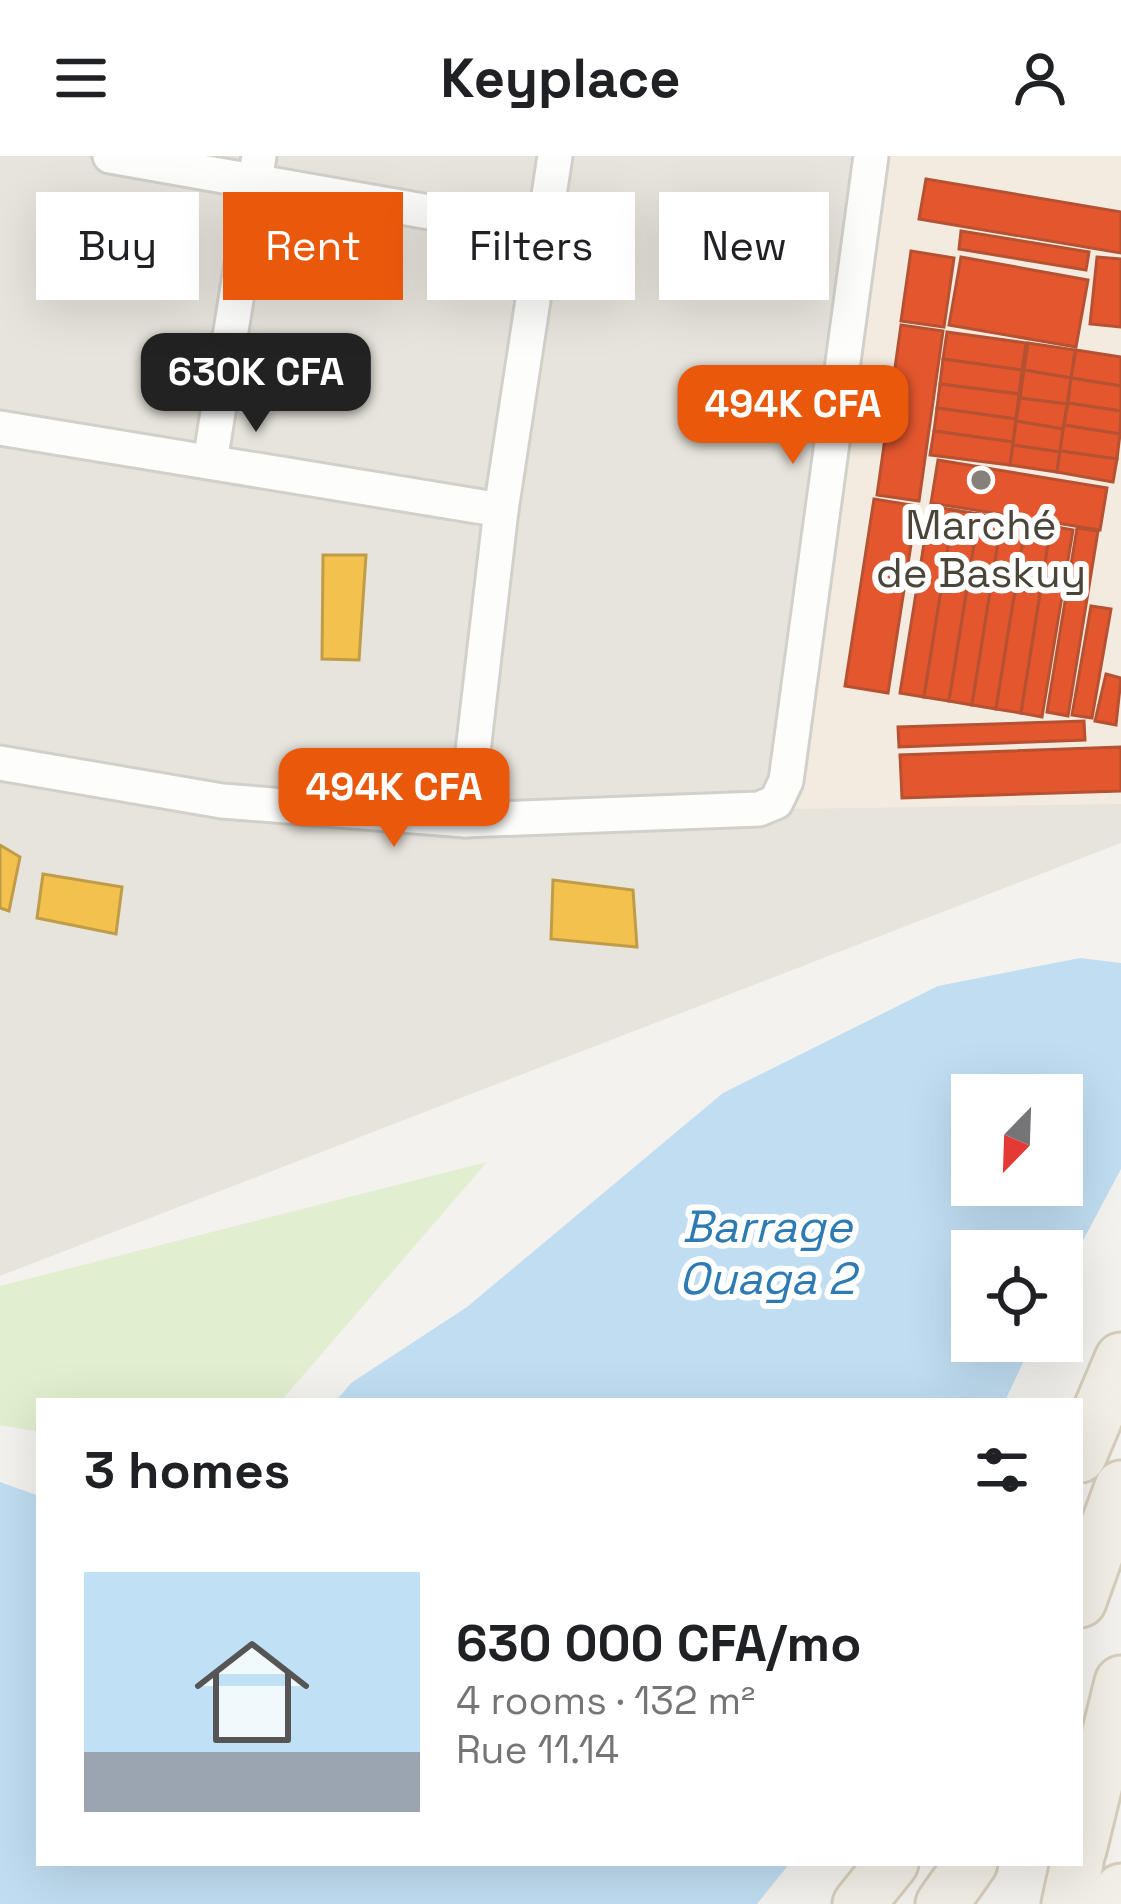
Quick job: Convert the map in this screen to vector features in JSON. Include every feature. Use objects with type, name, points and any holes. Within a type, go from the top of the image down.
[{"type":"main road","points":[[1083,1449],[1121,1359]]},
{"type":"main road","points":[[1083,1592],[1121,1487]]},
{"type":"main road","points":[[1083,1838],[1121,1682]]},
{"type":"main road","points":[[859,1904],[890,1866]]},
{"type":"main road","points":[[943,1904],[969,1866]]},
{"type":"main road","points":[[1068,1904],[1076,1866]]},
{"type":"main road","points":[[1118,1904],[1121,1890]]},
{"type":"street","points":[[110,156],[257,168],[427,206]]},
{"type":"street","points":[[549,192],[555,156]]},
{"type":"street","points":[[0,764],[222,801],[466,820],[759,809],[776,802],[786,781],[872,156]]},
{"type":"street","points":[[210,462],[257,168]]},
{"type":"street","points":[[466,820],[500,510],[532,300]]},
{"type":"street","points":[[0,428],[500,510]]},
{"type":"shaded area","points":[[0,156],[1121,156],[1121,843],[0,1276]]},
{"type":"shaded area","name":"Marché de Baskuy","points":[[889,156],[1121,156],[1121,804],[792,809]]},
{"type":"green space","points":[[487,1162],[284,1398],[36,1398],[36,1431],[0,1425],[0,1286]]},
{"type":"water","name":"Barrage Ouaga 2","points":[[1080,958],[1121,963],[1121,1169],[1083,1240],[1083,1230],[951,1230],[951,1362],[1023,1362],[1006,1398],[338,1398],[351,1383],[467,1307],[723,1093],[938,986]]},
{"type":"water","points":[[0,1482],[36,1495],[36,1866],[788,1866],[757,1904],[0,1904]]},
{"type":"building: Homes","points":[[323,555],[366,555],[359,660],[322,659]]},
{"type":"building: Homes","points":[[0,845],[20,857],[9,911],[0,908]]},
{"type":"building: Homes","points":[[43,874],[122,887],[116,934],[37,918]]},
{"type":"building: Homes","points":[[553,880],[633,890],[637,947],[551,939]]},
{"type":"building: Shops","points":[[926,179],[1121,212],[1121,253],[919,219]]},
{"type":"building: Shops","points":[[961,231],[1089,252],[1086,270],[959,249]]},
{"type":"building: Shops","points":[[911,251],[954,258],[944,327],[901,321]]},
{"type":"building: Shops","points":[[961,257],[1088,280],[1076,347],[949,325]]},
{"type":"building: Shops","points":[[1097,257],[1121,259],[1121,327],[1090,324]]},
{"type":"building: Shops","points":[[901,325],[943,331],[919,501],[877,495]]},
{"type":"building: Shops","points":[[947,332],[1026,343],[1022,370],[943,359]]},
{"type":"building: Shops","points":[[1028,343],[1075,350],[1071,378],[1024,370]]},
{"type":"building: Shops","points":[[1076,350],[1121,357],[1121,386],[1071,378]]},
{"type":"building: Shops","points":[[943,359],[1022,370],[1019,394],[940,384]]},
{"type":"building: Shops","points":[[1024,370],[1071,378],[1067,404],[1020,398]]},
{"type":"building: Shops","points":[[1071,378],[1121,386],[1121,411],[1068,403]]},
{"type":"building: Shops","points":[[940,384],[1019,394],[1016,419],[937,408]]},
{"type":"building: Shops","points":[[1020,398],[1067,404],[1063,429],[1016,421]]},
{"type":"building: Shops","points":[[1068,403],[1121,411],[1120,434],[1064,425]]},
{"type":"building: Shops","points":[[937,408],[1016,419],[1013,442],[934,431]]},
{"type":"building: Shops","points":[[1016,421],[1063,429],[1060,452],[1013,445]]},
{"type":"building: Shops","points":[[1064,425],[1120,434],[1117,459],[1060,451]]},
{"type":"building: Shops","points":[[934,431],[1013,442],[1010,465],[930,455]]},
{"type":"building: Shops","points":[[1013,445],[1060,452],[1057,472],[1010,465]]},
{"type":"building: Shops","points":[[1060,451],[1117,459],[1113,482],[1057,472]]},
{"type":"building: Shops","points":[[938,460],[1107,488],[1100,530],[931,503]]},
{"type":"building: Shops","points":[[874,499],[917,506],[888,693],[845,686]]},
{"type":"building: Shops","points":[[930,506],[954,510],[924,697],[900,693]]},
{"type":"building: Shops","points":[[954,510],[979,514],[949,701],[924,697]]},
{"type":"building: Shops","points":[[979,514],[1002,518],[972,705],[949,701]]},
{"type":"building: Shops","points":[[1002,518],[1026,522],[996,709],[972,705]]},
{"type":"building: Shops","points":[[1026,522],[1051,526],[1021,713],[996,709]]},
{"type":"building: Shops","points":[[1051,526],[1073,530],[1042,717],[1021,713]]},
{"type":"building: Shops","points":[[1077,528],[1098,531],[1068,716],[1047,712]]},
{"type":"building: Shops","points":[[1091,606],[1111,609],[1092,718],[1072,715]]},
{"type":"building: Shops","points":[[1106,674],[1121,678],[1116,725],[1095,721]]},
{"type":"building: Shops","points":[[1084,721],[1085,740],[899,747],[898,727]]},
{"type":"building: Shops","points":[[1121,747],[1121,791],[902,798],[900,755]]},
{"type":"place","name":"Marché de Baskuy","points":[[981,480]]}]
